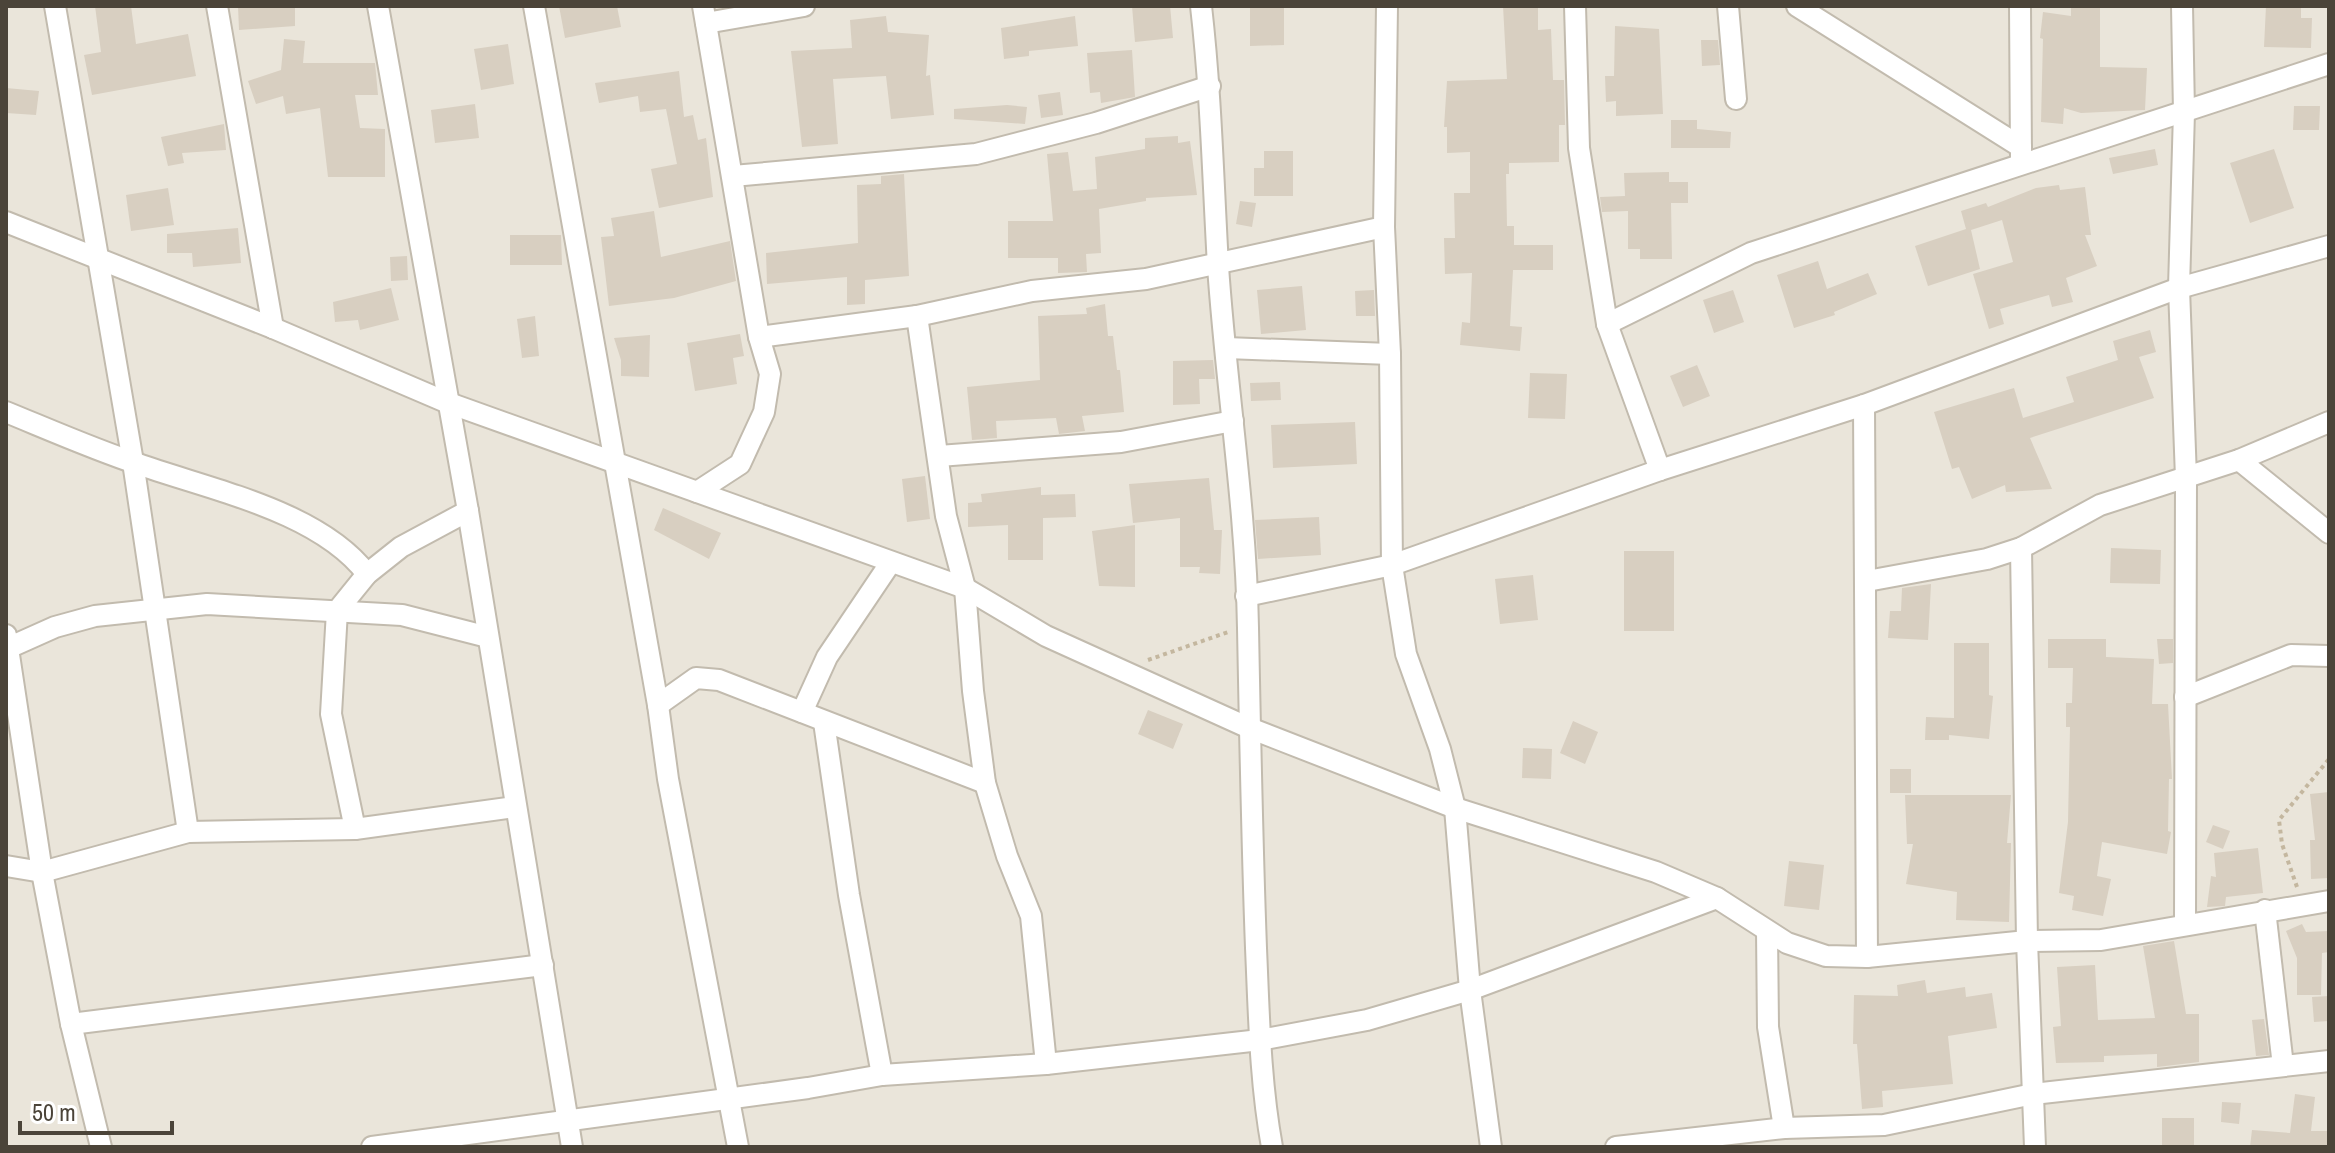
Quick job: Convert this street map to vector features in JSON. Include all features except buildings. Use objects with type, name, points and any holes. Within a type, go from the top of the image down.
[{"type":"street","points":[[55,6],[133,462],[188,832]]},
{"type":"street","points":[[217,6],[273,328]]},
{"type":"street","points":[[378,6],[446,402],[468,511],[572,1147]]},
{"type":"street","points":[[534,6],[658,705],[668,779],[738,1147]]},
{"type":"street","points":[[697,492],[740,464],[764,412],[770,374],[759,337],[704,14],[804,6]]},
{"type":"street","points":[[1201,6],[1210,86],[1218,266],[1248,625],[1247,727],[1260,1040],[1264,1106],[1272,1147]]},
{"type":"street","points":[[1387,6],[1384,227],[1390,354],[1392,565],[1406,654],[1440,749],[1455,808],[1470,990],[1491,1147]]},
{"type":"street","points":[[1575,6],[1579,148],[1607,324],[1660,470]]},
{"type":"street","points":[[1728,6],[1736,99]]},
{"type":"street","points":[[1797,6],[2021,156]]},
{"type":"street","points":[[2020,6],[2021,156]]},
{"type":"street","points":[[2182,6],[2184,112],[2179,288],[2186,478],[2185,923]]},
{"type":"street","points":[[1607,324],[1751,253],[2021,156],[2184,112],[2329,64]]},
{"type":"street","points":[[733,176],[976,154],[1096,123],[1210,86]]},
{"type":"street","points":[[6,222],[273,328],[446,402],[614,465],[965,588],[1046,636],[1124,668],[1247,727],[1455,808],[1589,849],[1717,898],[1787,943],[1826,956],[1867,957],[2027,941],[2101,940],[2185,923],[2329,901]]},
{"type":"street","points":[[759,337],[917,316],[1032,291],[1146,279],[1218,266],[1384,227]]},
{"type":"street","points":[[1246,596],[1392,565],[1660,470],[1864,405],[2179,288],[2329,246]]},
{"type":"street","points":[[917,316],[946,516],[965,588],[973,691],[985,783],[1007,856],[1031,916],[1046,1064]]},
{"type":"street","points":[[1226,348],[1390,354]]},
{"type":"street","points":[[1864,405],[1867,957]]},
{"type":"street","points":[[6,412],[133,462],[286,516],[332,539],[351,553],[367,574]]},
{"type":"street","points":[[939,456],[1121,442],[1233,421]]},
{"type":"street","points":[[1867,581],[1987,559],[2021,548],[2100,505],[2239,460],[2329,422]]},
{"type":"street","points":[[2239,460],[2329,533]]},
{"type":"street","points":[[355,829],[331,714],[337,611],[367,574],[401,547],[468,511]]},
{"type":"street","points":[[2021,548],[2027,941],[2035,1147]]},
{"type":"street","points":[[802,712],[827,657],[891,562]]},
{"type":"street","points":[[101,1147],[71,1024],[42,872],[7,642],[95,616],[250,604],[402,615],[488,637]]},
{"type":"street","points":[[2185,697],[2291,655],[2329,656]]},
{"type":"street","points":[[658,705],[690,680],[701,677],[730,683],[985,783]]},
{"type":"street","points":[[824,722],[849,895],[882,1075]]},
{"type":"street","points":[[6,866],[42,872],[188,832],[355,829],[515,807]]},
{"type":"street","points":[[372,1147],[731,1099],[882,1075],[1046,1064],[1260,1040],[1380,1017],[1470,990],[1717,898]]},
{"type":"street","points":[[2265,910],[2283,1066]]},
{"type":"street","points":[[1767,931],[1768,1027],[1784,1128]]},
{"type":"street","points":[[71,1024],[543,965]]},
{"type":"street","points":[[1616,1147],[1784,1128],[1884,1125],[2033,1094],[2329,1061]]},
{"type":"path","points":[[1124,668],[1248,625]]},
{"type":"path","points":[[2303,904],[2278,827],[2286,810],[2329,759]]},
{"type":"shaded area","points":[[6,6],[2329,6],[2329,1147],[6,1147]]}]
